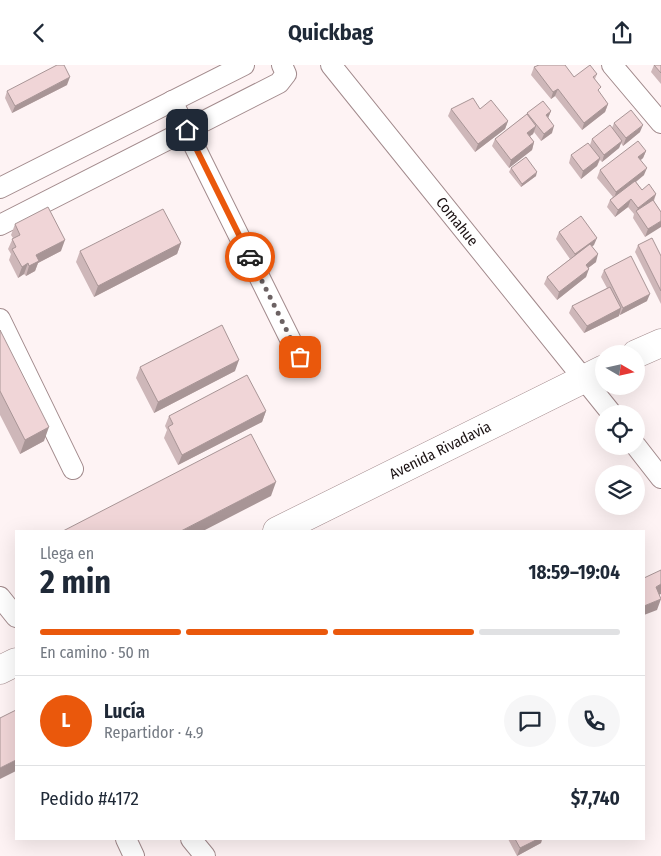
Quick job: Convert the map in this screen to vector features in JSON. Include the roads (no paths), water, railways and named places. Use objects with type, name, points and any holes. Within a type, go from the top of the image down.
[{"type":"main road","points":[[645,350],[661,343]]},
{"type":"main road","name":"Avenida Rivadavia","points":[[279,530],[594,374]]},
{"type":"main road","points":[[0,670],[15,662]]},
{"type":"street","points":[[0,188],[244,65]]},
{"type":"street","points":[[0,225],[279,83],[286,74],[282,65]]},
{"type":"street","name":"Comahue","points":[[331,65],[594,374],[608,405]]},
{"type":"street","points":[[612,65],[661,123]]},
{"type":"street","points":[[172,101],[300,357]]},
{"type":"street","points":[[0,319],[73,469]]},
{"type":"street","points":[[643,455],[661,478]]},
{"type":"street","points":[[0,597],[15,616]]},
{"type":"street","points":[[126,840],[134,856]]},
{"type":"street","points":[[192,840],[206,856]]}]
